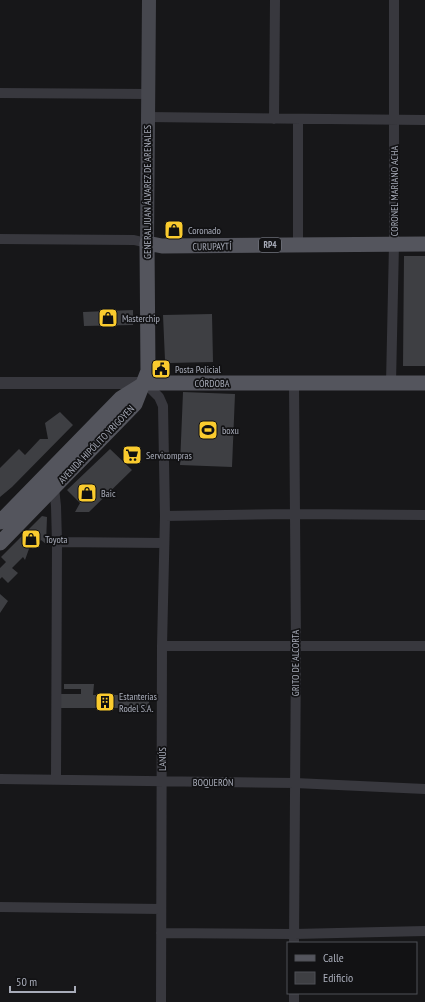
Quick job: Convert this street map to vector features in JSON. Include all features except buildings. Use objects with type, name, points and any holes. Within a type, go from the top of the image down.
[{"type":"main road","name":"GENERAL JUAN ÁLVAREZ DE ARENALES","points":[[145,383],[148,371],[147,117],[149,0]]},
{"type":"main road","name":"CURUPAYTÍ","points":[[147,243],[162,246],[425,244]]},
{"type":"main road","name":"CÓRDOBA","points":[[145,383],[425,383]]},
{"type":"main road","name":"AVENIDA HIPÓLITO YRIGOYEN","points":[[0,543],[135,404],[145,383]]},
{"type":"main road","name":"AVENIDA HIPÓLITO YRIGOYEN","points":[[0,522],[121,398],[145,383]]},
{"type":"street","points":[[274,119],[275,0]]},
{"type":"street","name":"CORONEL MARIANO ACHA","points":[[392,383],[394,244],[394,0]]},
{"type":"street","points":[[0,93],[148,94]]},
{"type":"street","points":[[147,117],[298,120],[425,120]]},
{"type":"street","points":[[298,120],[298,245]]},
{"type":"street","name":"CURUPAYTÍ","points":[[0,239],[134,240],[147,243]]},
{"type":"street","name":"CÓRDOBA","points":[[0,383],[145,383]]},
{"type":"street","name":"LANÚS","points":[[145,383],[159,397],[163,406],[165,516],[162,646],[161,1002]]},
{"type":"street","name":"GRITO DE ALCORTA","points":[[294,383],[296,646],[294,938]]},
{"type":"street","points":[[54,488],[57,542],[56,778]]},
{"type":"street","points":[[165,516],[294,514],[425,515]]},
{"type":"street","points":[[57,542],[164,542]]},
{"type":"street","points":[[162,646],[425,646]]},
{"type":"street","name":"BOQUERÓN","points":[[0,779],[56,778],[162,782],[295,783],[425,789]]},
{"type":"street","points":[[0,907],[161,909]]},
{"type":"street","points":[[161,932],[294,938],[425,931]]},
{"type":"place","name":"Coronado","points":[[174,230]]},
{"type":"place","name":"Masterchip","points":[[108,318]]},
{"type":"place","name":"Posta Policial","points":[[161,369]]},
{"type":"place","name":"boxu","points":[[208,430]]},
{"type":"place","name":"Servicompras","points":[[132,455]]},
{"type":"place","name":"Baic","points":[[87,493]]},
{"type":"place","name":"Toyota","points":[[31,539]]},
{"type":"place","name":"Estanterias Rodel S.A.","points":[[105,702]]}]
